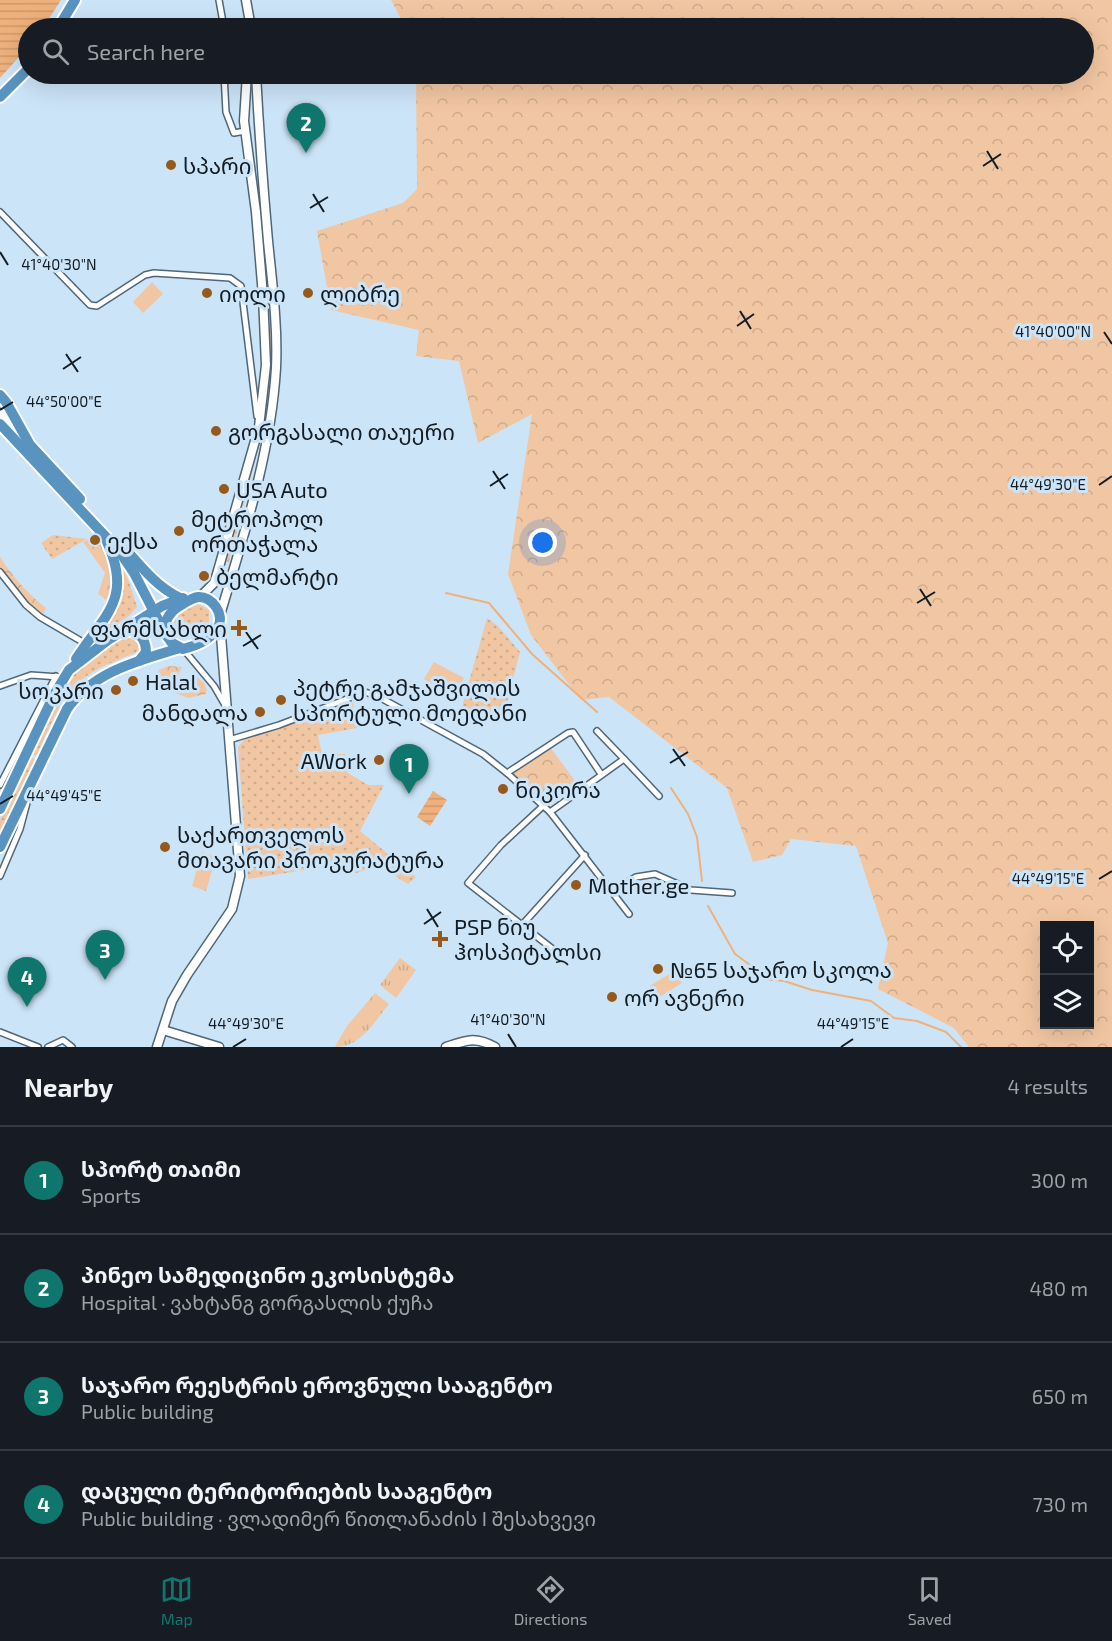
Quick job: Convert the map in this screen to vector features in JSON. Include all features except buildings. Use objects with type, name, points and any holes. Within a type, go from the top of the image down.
[{"type":"highway","points":[[66,18],[75,0]]},
{"type":"highway","points":[[0,97],[18,79]]},
{"type":"highway","points":[[0,395],[30,445],[157,584],[180,598]]},
{"type":"highway","points":[[0,424],[104,533],[127,562],[164,631],[172,642],[182,649]]},
{"type":"highway","points":[[0,809],[63,675],[111,608],[117,594],[117,571],[104,533]]},
{"type":"highway","points":[[164,631],[166,620],[171,612],[198,597]]},
{"type":"highway","points":[[0,847],[74,700],[88,686],[105,675],[206,639],[216,630],[220,619],[212,601],[198,597],[180,598],[123,630],[79,660],[63,675]]},
{"type":"highway","points":[[123,630],[134,631],[144,640],[146,652],[139,661]]},
{"type":"street","points":[[219,0],[222,18]]},
{"type":"street","points":[[246,0],[249,18]]},
{"type":"street","points":[[225,84],[226,112],[234,133],[259,136]]},
{"type":"street","points":[[198,597],[214,583],[218,574],[259,428],[266,365],[256,212],[244,121],[246,84]]},
{"type":"street","points":[[159,1047],[172,1001],[192,967],[229,914],[235,901],[240,876],[225,707],[224,650],[220,619],[257,486],[269,426],[276,367],[273,294],[256,84]]},
{"type":"street","points":[[247,148],[254,150],[260,147]]},
{"type":"street","points":[[0,212],[90,305],[97,306],[144,275],[154,273],[230,278],[241,286],[259,428]]},
{"type":"street","points":[[0,413],[30,445]]},
{"type":"street","points":[[0,572],[26,605],[40,617],[86,644]]},
{"type":"street","points":[[182,649],[214,686],[225,707]]},
{"type":"street","points":[[0,686],[31,675],[63,675]]},
{"type":"street","points":[[0,784],[63,675]]},
{"type":"street","points":[[229,740],[279,725],[365,692],[379,697],[483,754],[507,773],[550,812],[629,914]]},
{"type":"street","points":[[597,731],[659,796]]},
{"type":"street","points":[[507,773],[573,732],[601,774]]},
{"type":"street","points":[[550,812],[624,759]]},
{"type":"street","points":[[0,876],[20,829],[31,786]]},
{"type":"street","points":[[543,806],[501,845],[468,883],[562,957]]},
{"type":"street","points":[[522,925],[585,855]]},
{"type":"street","points":[[613,891],[636,877],[655,874],[692,890],[732,893]]},
{"type":"street","points":[[164,1030],[219,1047]]},
{"type":"street","points":[[0,1032],[38,1047]]},
{"type":"street","points":[[446,1047],[470,1039],[484,1041],[495,1047]]},
{"type":"street","points":[[48,1047],[63,1040],[72,1047]]},
{"type":"green space","points":[[391,0],[1112,0],[1112,1047],[969,1047],[954,1028],[878,989],[888,943],[856,846],[791,839],[782,855],[753,862],[727,788],[609,697],[581,700],[531,635],[508,574],[532,414],[478,443],[459,361],[416,356],[419,330],[331,310],[317,231],[403,203],[417,189],[416,84],[1094,84],[1094,18],[401,18]]},
{"type":"green space","points":[[152,282],[163,294],[143,313],[133,302]]},
{"type":"green space","points":[[268,302],[270,302],[272,366],[265,422],[229,562],[226,562],[258,445],[270,365]]},
{"type":"green space","points":[[97,532],[106,547],[111,565],[112,584],[108,601],[98,594],[105,573],[83,542]]},
{"type":"green space","points":[[53,535],[87,539],[52,559],[41,543]]},
{"type":"green space","points":[[0,557],[21,584],[46,608],[42,617],[27,604],[0,570]]},
{"type":"green space","points":[[120,561],[137,607],[130,615],[91,642],[110,618],[121,597],[123,583]]},
{"type":"green space","points":[[197,603],[209,610],[209,623],[191,635],[178,636],[173,633],[168,619],[189,605]]},
{"type":"green space","points":[[487,618],[498,626],[520,652],[502,722],[462,707]]},
{"type":"green space","points":[[127,633],[136,635],[141,646],[139,651],[100,668],[79,682],[63,701],[36,756],[32,754],[56,701],[73,671]]},
{"type":"green space","points":[[434,662],[464,678],[454,695],[424,679]]},
{"type":"green space","points":[[168,666],[182,667],[178,676],[183,682],[189,681],[192,673],[204,683],[206,694],[188,698],[155,685],[159,670]]},
{"type":"green space","points":[[353,703],[357,728],[318,735],[322,754],[345,754],[348,773],[368,785],[384,785],[360,831],[416,877],[408,884],[378,866],[356,873],[331,866],[248,879],[238,747],[246,738]]},
{"type":"green space","points":[[550,747],[578,785],[548,807],[512,773]]},
{"type":"green space","points":[[30,757],[35,759],[0,832],[0,820]]},
{"type":"green space","points":[[202,852],[216,857],[206,891],[192,886]]},
{"type":"green space","points":[[400,958],[416,970],[396,998],[380,985]]},
{"type":"green space","points":[[674,971],[682,983],[658,998],[650,986]]},
{"type":"green space","points":[[375,993],[389,1004],[360,1038],[344,1046],[335,1047],[347,1026]]},
{"type":"shaded area","points":[[0,0],[61,0],[49,18],[18,18],[18,58],[0,78]]},
{"type":"shaded area","points":[[433,791],[447,800],[430,826],[417,817]]},
{"type":"waterway","points":[[446,593],[489,603],[532,654],[597,712]]},
{"type":"waterway","points":[[671,788],[688,814],[697,837],[702,881]]},
{"type":"waterway","points":[[708,906],[735,954],[763,979],[784,981],[812,990],[871,1001],[894,1018],[917,1021],[946,1032],[961,1047]]},
{"type":"place","name":"პინეო სამედიცინო ეკოსისტემა","points":[[306,153]]},
{"type":"place","name":"სპარი","points":[[171,165]]},
{"type":"place","name":"იოლი","points":[[207,293]]},
{"type":"place","name":"ლიბრე","points":[[308,293]]},
{"type":"place","name":"გორგასალი თაუერი","points":[[216,431]]},
{"type":"place","name":"USA Auto","points":[[224,489]]},
{"type":"place","name":"მეტროპოლ ორთაჭალა","points":[[179,531]]},
{"type":"place","name":"ექსა","points":[[95,540]]},
{"type":"place","name":"ბელმარტი","points":[[204,576]]},
{"type":"place","name":"ფარმსახლი","points":[[239,628]]},
{"type":"place","name":"Halal","points":[[133,681]]},
{"type":"place","name":"სოკარი","points":[[116,690]]},
{"type":"place","name":"პეტრე გამჯაშვილის სპორტული მოედანი","points":[[281,700]]},
{"type":"place","name":"მანდალა","points":[[260,712]]},
{"type":"place","name":"AWork","points":[[379,760]]},
{"type":"place","name":"ნიკორა","points":[[503,789]]},
{"type":"place","name":"სპორტ თაიმი","points":[[409,794]]},
{"type":"place","name":"საქართველოს მთავარი პროკურატურა","points":[[165,847]]},
{"type":"place","name":"Mother.ge","points":[[576,885]]},
{"type":"place","name":"PSP ნიუ ჰოსპიტალსი","points":[[440,939]]},
{"type":"place","name":"№65 საჯარო სკოლა","points":[[658,969]]},
{"type":"place","name":"საჯარო რეესტრის ეროვნული სააგენტო","points":[[105,980]]},
{"type":"place","name":"ორ ავნერი","points":[[612,997]]},
{"type":"place","name":"დაცული ტერიტორიების სააგენტო","points":[[27,1007]]}]
